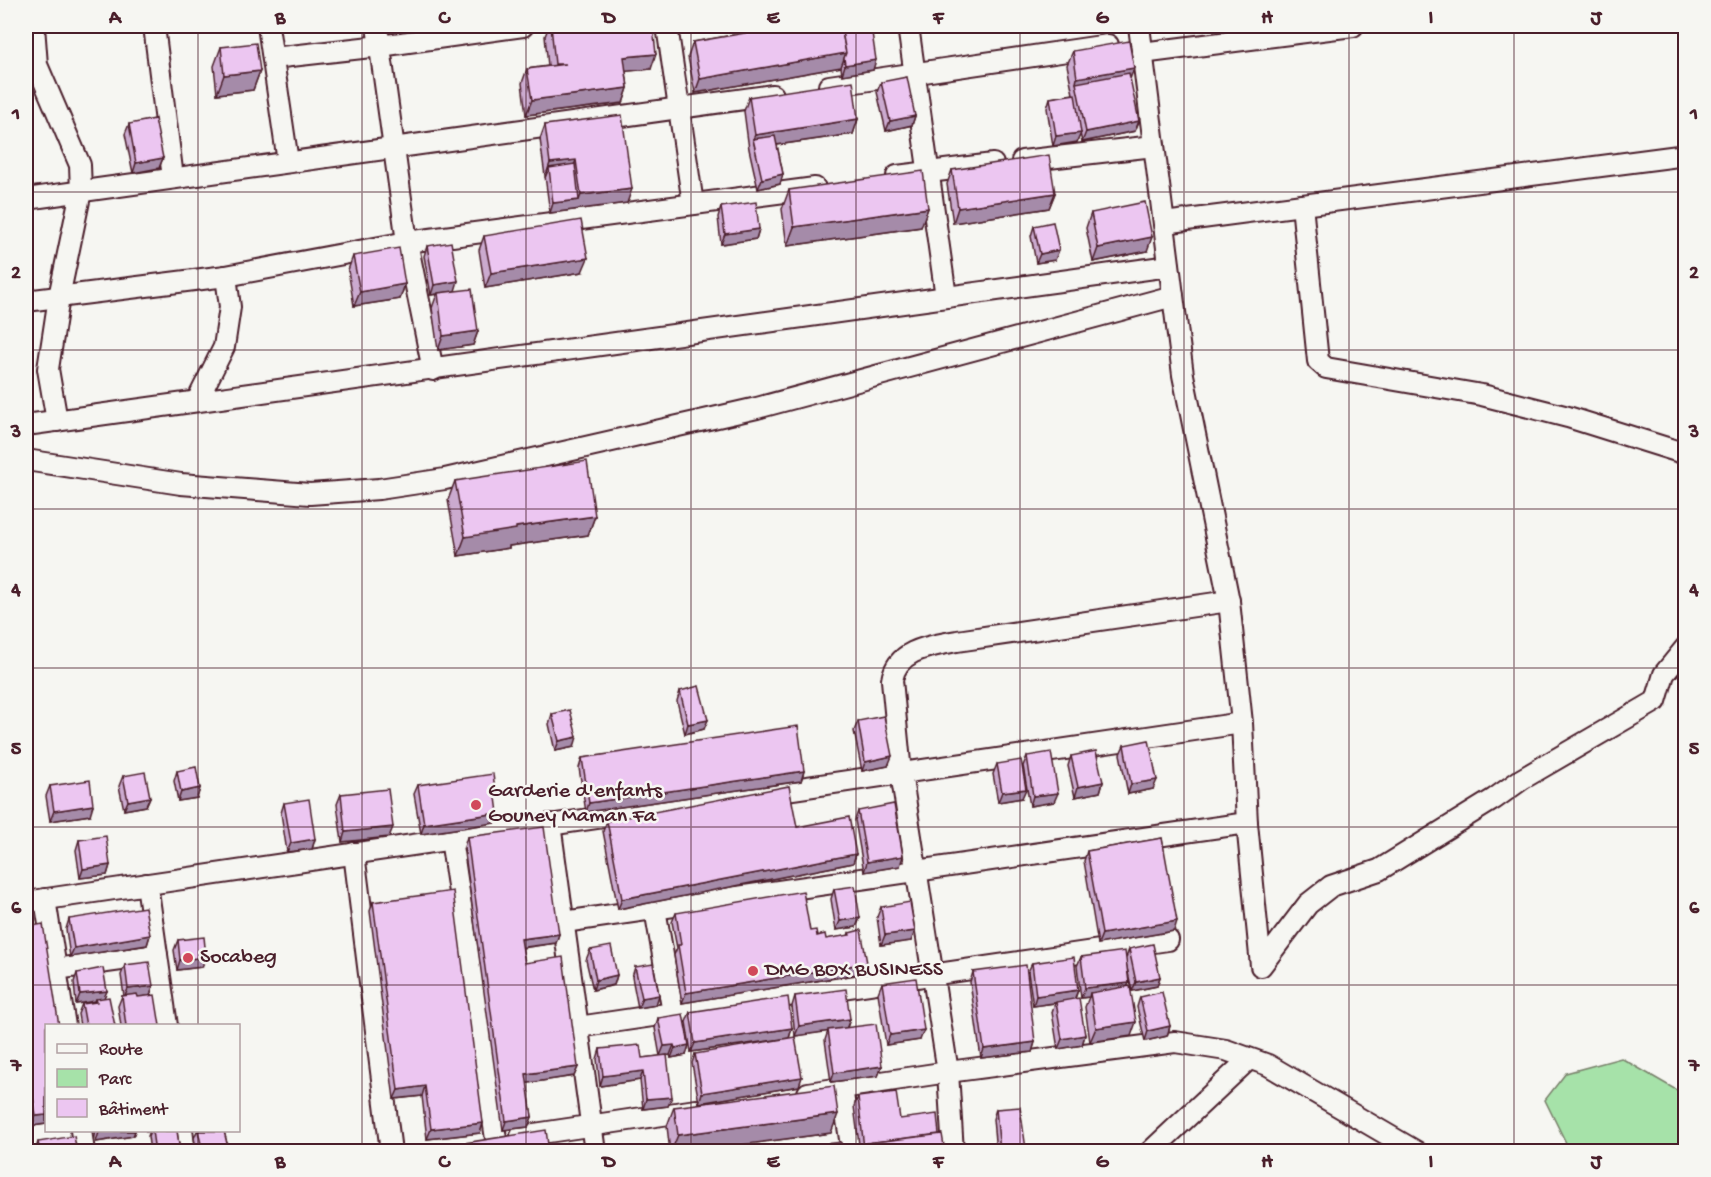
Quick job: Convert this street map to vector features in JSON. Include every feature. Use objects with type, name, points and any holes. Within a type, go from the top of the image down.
[{"type":"street","points":[[34,26],[37,65],[80,165],[81,191],[59,297],[48,369],[57,421]]},
{"type":"street","points":[[154,26],[173,178]]},
{"type":"street","points":[[268,26],[288,162]]},
{"type":"street","points":[[377,26],[407,242],[433,370]]},
{"type":"street","points":[[273,58],[523,26]]},
{"type":"street","points":[[667,26],[693,204]]},
{"type":"street","points":[[908,26],[946,297]]},
{"type":"street","points":[[26,199],[679,109],[1141,40],[1353,26]]},
{"type":"street","points":[[1141,40],[1183,375],[1229,601],[1242,723],[1247,823],[1261,966],[1308,904],[1331,886],[1379,870],[1494,800],[1522,779],[1656,701],[1664,674],[1686,647]]},
{"type":"street","points":[[882,178],[1154,146]]},
{"type":"street","points":[[1164,223],[1686,155]]},
{"type":"street","points":[[26,301],[226,276],[407,242],[835,185]]},
{"type":"street","points":[[1302,205],[1318,362],[1326,368],[1482,395],[1568,417],[1686,454]]},
{"type":"street","points":[[26,425],[1169,266]]},
{"type":"street","points":[[197,401],[224,347],[230,307],[226,276]]},
{"type":"street","points":[[26,460],[181,484],[310,494],[379,489],[445,479],[757,408],[1173,296]]},
{"type":"street","points":[[953,1152],[948,1072],[901,773],[892,680],[894,670],[905,657],[920,648],[1229,601]]},
{"type":"street","points":[[26,902],[1242,723]]},
{"type":"street","points":[[564,922],[1247,823]]},
{"type":"street","points":[[550,824],[595,1152]]},
{"type":"street","points":[[451,839],[496,1139]]},
{"type":"street","points":[[354,853],[391,1152]]},
{"type":"street","points":[[147,884],[167,1024]]},
{"type":"street","points":[[45,899],[65,1024]]},
{"type":"street","points":[[655,909],[673,1013]]},
{"type":"street","points":[[578,1027],[1168,940]]},
{"type":"street","points":[[56,969],[157,955]]},
{"type":"street","points":[[785,1097],[948,1072],[1175,1042],[1226,1050],[1268,1065],[1418,1152]]},
{"type":"street","points":[[1150,1152],[1249,1059]]},
{"type":"street","points":[[842,1088],[852,1152]]},
{"type":"street","points":[[474,1142],[717,1107]]},
{"type":"street","points":[[81,1132],[84,1152]]},
{"type":"street","points":[[182,1132],[185,1152]]},
{"type":"green space","points":[[1621,1058],[1685,1095],[1685,1151],[1570,1151],[1545,1100],[1566,1073]]},
{"type":"building","points":[[551,26],[653,26],[656,54],[624,57],[628,88],[532,100],[527,69],[566,64],[555,64]]},
{"type":"building","points":[[743,26],[785,26],[744,29]]},
{"type":"building","points":[[785,26],[841,26],[846,53],[700,79],[693,42]]},
{"type":"building","points":[[841,26],[871,26],[876,60],[845,65],[846,53]]},
{"type":"building","points":[[1129,41],[1134,68],[1077,78],[1073,51]]},
{"type":"building","points":[[256,43],[260,71],[224,75],[221,47]]},
{"type":"building","points":[[1129,73],[1139,121],[1086,132],[1076,83]]},
{"type":"building","points":[[907,77],[915,116],[890,121],[881,82]]},
{"type":"building","points":[[853,81],[858,119],[755,135],[749,97]]},
{"type":"building","points":[[1075,94],[1081,133],[1056,136],[1050,98]]},
{"type":"building","points":[[622,115],[632,189],[581,195],[576,160],[550,163],[545,125]]},
{"type":"building","points":[[155,119],[163,158],[136,163],[129,124]]},
{"type":"building","points":[[775,136],[783,174],[762,179],[753,139]]},
{"type":"building","points":[[1049,155],[1055,193],[958,208],[952,170]]},
{"type":"building","points":[[575,164],[579,200],[553,203],[549,168]]},
{"type":"building","points":[[923,171],[928,208],[794,227],[789,190]]},
{"type":"building","points":[[756,202],[759,229],[725,234],[721,207]]},
{"type":"building","points":[[1145,202],[1152,237],[1098,248],[1091,213]]},
{"type":"building","points":[[581,220],[588,258],[491,273],[484,236]]},
{"type":"building","points":[[1053,222],[1059,250],[1040,254],[1034,226]]},
{"type":"building","points":[[451,242],[458,281],[434,285],[427,246]]},
{"type":"building","points":[[399,248],[405,284],[360,292],[353,256]]},
{"type":"building","points":[[472,289],[478,331],[443,336],[438,293]]},
{"type":"building","points":[[587,461],[595,516],[465,537],[455,481]]},
{"type":"building","points":[[699,686],[708,720],[688,724],[680,691]]},
{"type":"building","points":[[570,710],[577,737],[559,741],[552,714]]},
{"type":"building","points":[[884,716],[892,756],[865,762],[858,721]]},
{"type":"building","points":[[798,726],[804,771],[589,803],[582,758]]},
{"type":"building","points":[[1149,740],[1157,780],[1131,784],[1124,745]]},
{"type":"building","points":[[1096,751],[1103,782],[1078,787],[1071,756]]},
{"type":"building","points":[[1051,752],[1058,793],[1033,796],[1027,756]]},
{"type":"building","points":[[1021,760],[1026,789],[1002,792],[997,764]]},
{"type":"building","points":[[196,767],[200,788],[181,792],[177,771]]},
{"type":"building","points":[[145,772],[150,797],[128,801],[123,776]]},
{"type":"building","points":[[493,774],[498,813],[424,824],[418,785]]},
{"type":"building","points":[[90,780],[93,805],[54,811],[50,786]]},
{"type":"building","points":[[789,786],[797,827],[849,817],[856,854],[622,899],[607,821]]},
{"type":"building","points":[[388,789],[393,827],[345,832],[341,794]]},
{"type":"building","points":[[309,799],[315,839],[291,843],[284,803]]},
{"type":"building","points":[[894,804],[903,856],[867,862],[858,811]]},
{"type":"building","points":[[544,827],[559,934],[521,939],[525,963],[563,957],[578,1067],[526,1074],[532,1117],[506,1121],[467,837]]},
{"type":"building","points":[[106,836],[110,865],[83,869],[79,840]]},
{"type":"building","points":[[1162,838],[1177,921],[1102,934],[1087,851]]},
{"type":"building","points":[[26,856],[29,875],[26,876]]},
{"type":"building","points":[[855,886],[860,918],[840,921],[834,889]]},
{"type":"building","points":[[453,891],[483,1123],[431,1129],[425,1086],[398,1090],[373,902]]},
{"type":"building","points":[[803,891],[810,931],[816,930],[817,936],[825,934],[826,939],[850,935],[849,933],[861,930],[867,963],[686,993],[678,945],[681,945],[676,913]]},
{"type":"building","points":[[910,902],[915,931],[885,935],[881,907]]},
{"type":"building","points":[[145,907],[150,935],[74,948],[69,919]]},
{"type":"building","points":[[43,924],[59,1024],[45,1024],[45,1115],[36,1116],[26,1052],[26,927]]},
{"type":"building","points":[[204,937],[206,957],[180,960],[178,940]]},
{"type":"building","points":[[1153,944],[1160,977],[1136,982],[1129,949]]},
{"type":"building","points":[[611,946],[617,975],[596,980],[590,950]]},
{"type":"building","points":[[1125,951],[1129,983],[1085,988],[1081,957]]},
{"type":"building","points":[[1074,957],[1078,990],[1036,996],[1032,963]]},
{"type":"building","points":[[149,962],[153,986],[128,989],[125,965]]},
{"type":"building","points":[[653,964],[659,995],[642,998],[635,967]]},
{"type":"building","points":[[1026,965],[1035,1042],[984,1049],[973,972]]},
{"type":"building","points":[[103,968],[107,991],[80,994],[77,973]]},
{"type":"building","points":[[916,978],[924,1030],[890,1035],[882,983]]},
{"type":"building","points":[[1130,986],[1136,1022],[1096,1028],[1090,993]]},
{"type":"building","points":[[846,989],[850,1019],[799,1026],[795,996]]},
{"type":"building","points":[[1162,992],[1170,1026],[1148,1031],[1140,997]]},
{"type":"building","points":[[155,995],[160,1024],[126,1024],[122,996]]},
{"type":"building","points":[[109,997],[115,1024],[86,1024],[82,1004],[97,1002],[96,999]]},
{"type":"building","points":[[788,997],[792,1028],[695,1043],[690,1012]]},
{"type":"building","points":[[1079,998],[1085,1035],[1062,1039],[1056,1002]]},
{"type":"building","points":[[683,1014],[689,1045],[675,1048],[674,1045],[664,1046],[658,1018]]},
{"type":"building","points":[[876,1024],[882,1066],[834,1073],[828,1030]]},
{"type":"building","points":[[795,1037],[802,1077],[702,1093],[695,1054]]},
{"type":"building","points":[[640,1045],[642,1058],[667,1055],[672,1097],[646,1099],[643,1071],[603,1076],[600,1049]]},
{"type":"building","points":[[834,1086],[838,1114],[678,1135],[674,1107]]},
{"type":"building","points":[[896,1092],[900,1119],[937,1114],[939,1134],[867,1143],[864,1148],[858,1097]]},
{"type":"building","points":[[1020,1107],[1026,1149],[1000,1152],[996,1109]]},
{"type":"building","points":[[546,1130],[549,1152],[408,1152]]},
{"type":"building","points":[[152,1132],[177,1132],[180,1152],[155,1152]]},
{"type":"building","points":[[198,1132],[224,1132],[229,1152],[203,1152]]},
{"type":"building","points":[[942,1134],[945,1152],[868,1152],[867,1143]]},
{"type":"building","points":[[74,1136],[77,1152],[40,1152],[38,1142]]},
{"type":"building","points":[[841,1142],[842,1152],[812,1152],[811,1146]]},
{"type":"building","points":[[406,1148],[407,1152],[384,1152]]},
{"type":"place","name":"Garderie d'enfants Gouney Maman Fa","points":[[476,805]]},
{"type":"place","name":"Socabeg","points":[[188,958]]},
{"type":"place","name":"DMG BOX BUSINESS","points":[[753,971]]}]
